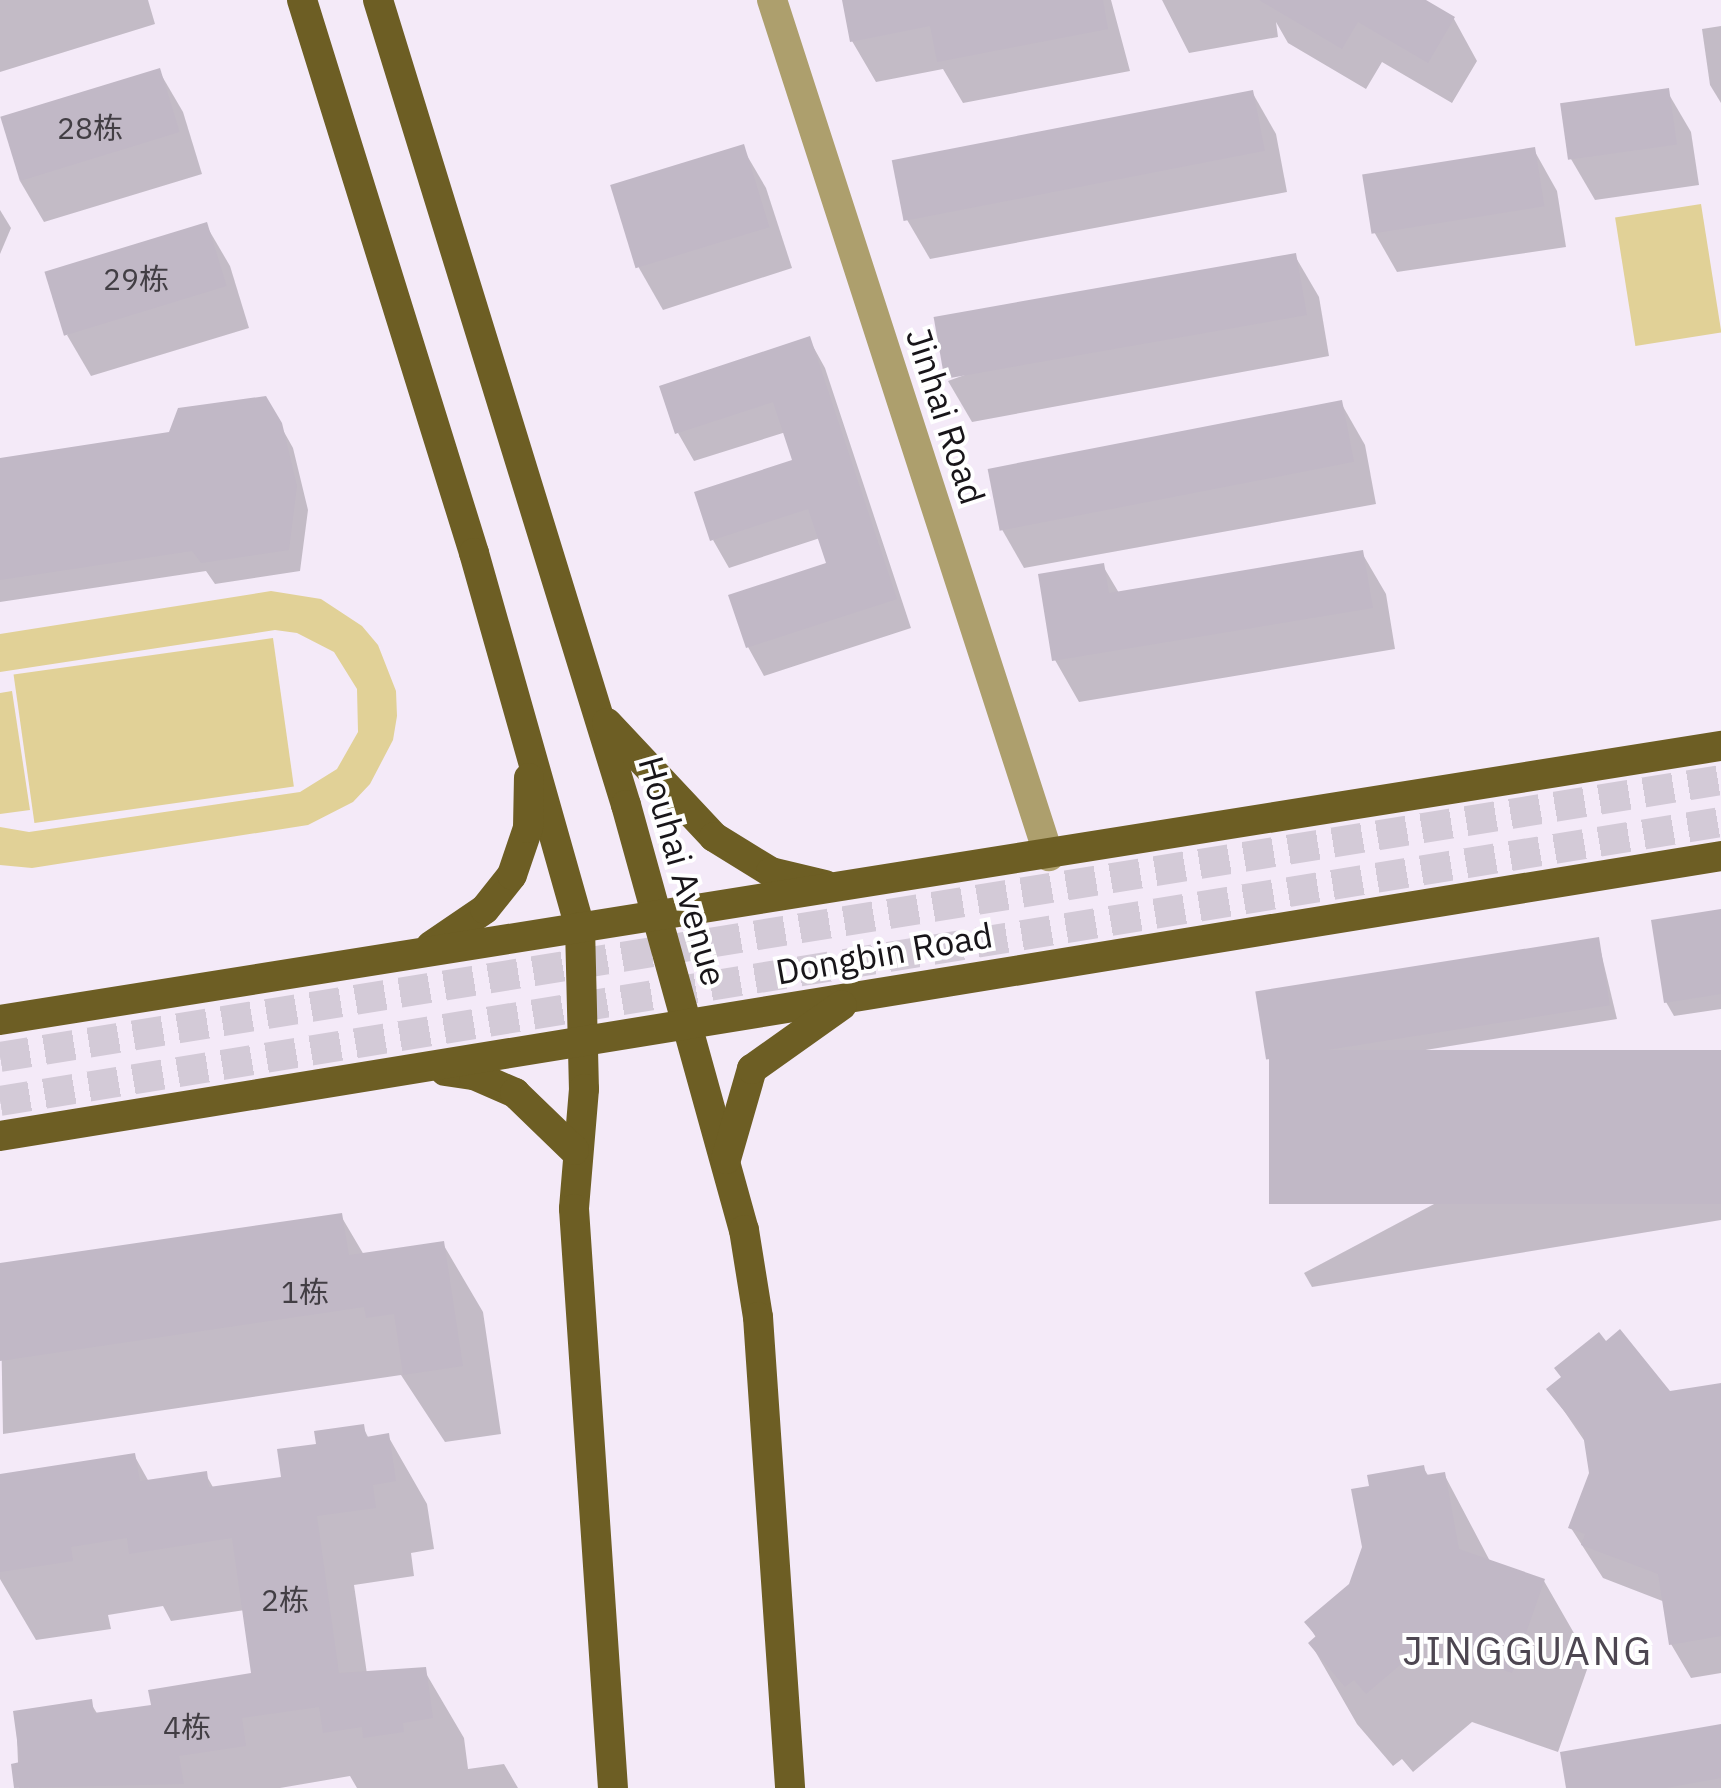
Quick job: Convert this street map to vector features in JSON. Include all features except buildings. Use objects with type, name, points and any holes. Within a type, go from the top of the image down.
[{"type":"main road","points":[[302,0],[580,927],[584,1090],[574,1150],[614,1788]]},
{"type":"main road","name":"Houhai Avenue","points":[[378,0],[598,712],[726,1162],[758,1317],[790,1788]]},
{"type":"main road","points":[[598,712],[714,837],[771,872],[842,889]]},
{"type":"main road","name":"Dongbin Road","points":[[0,1020],[427,949],[842,889],[1721,746]]},
{"type":"main road","points":[[427,949],[484,909],[512,875],[528,828],[530,750]]},
{"type":"main road","name":"Dongbin Road","points":[[0,1136],[1721,856]]},
{"type":"main road","points":[[726,1162],[752,1069],[858,996]]},
{"type":"main road","points":[[422,1068],[474,1075],[515,1094],[574,1150]]},
{"type":"street","name":"Jinhai Road","points":[[772,0],[1049,856]]},
{"type":"shaded area","points":[[1701,204],[1721,332],[1635,346],[1615,218]]},
{"type":"shaded area","points":[[271,591],[321,599],[362,626],[378,645],[396,691],[393,740],[370,784],[353,802],[308,825],[32,868],[0,865],[0,827],[29,832],[300,792],[337,769],[358,732],[357,689],[334,652],[297,633],[275,630],[0,672],[0,634]]},
{"type":"shaded area","points":[[273,638],[294,787],[34,823],[14,674]]},
{"type":"shaded area","points":[[12,691],[30,810],[0,814],[0,693]]},
{"type":"tunnel","points":[[0,1057],[1721,780]]},
{"type":"tunnel","points":[[0,1101],[1721,822]]},
{"type":"district","name":"JINGGUANG","points":[[1528,1650]]}]
